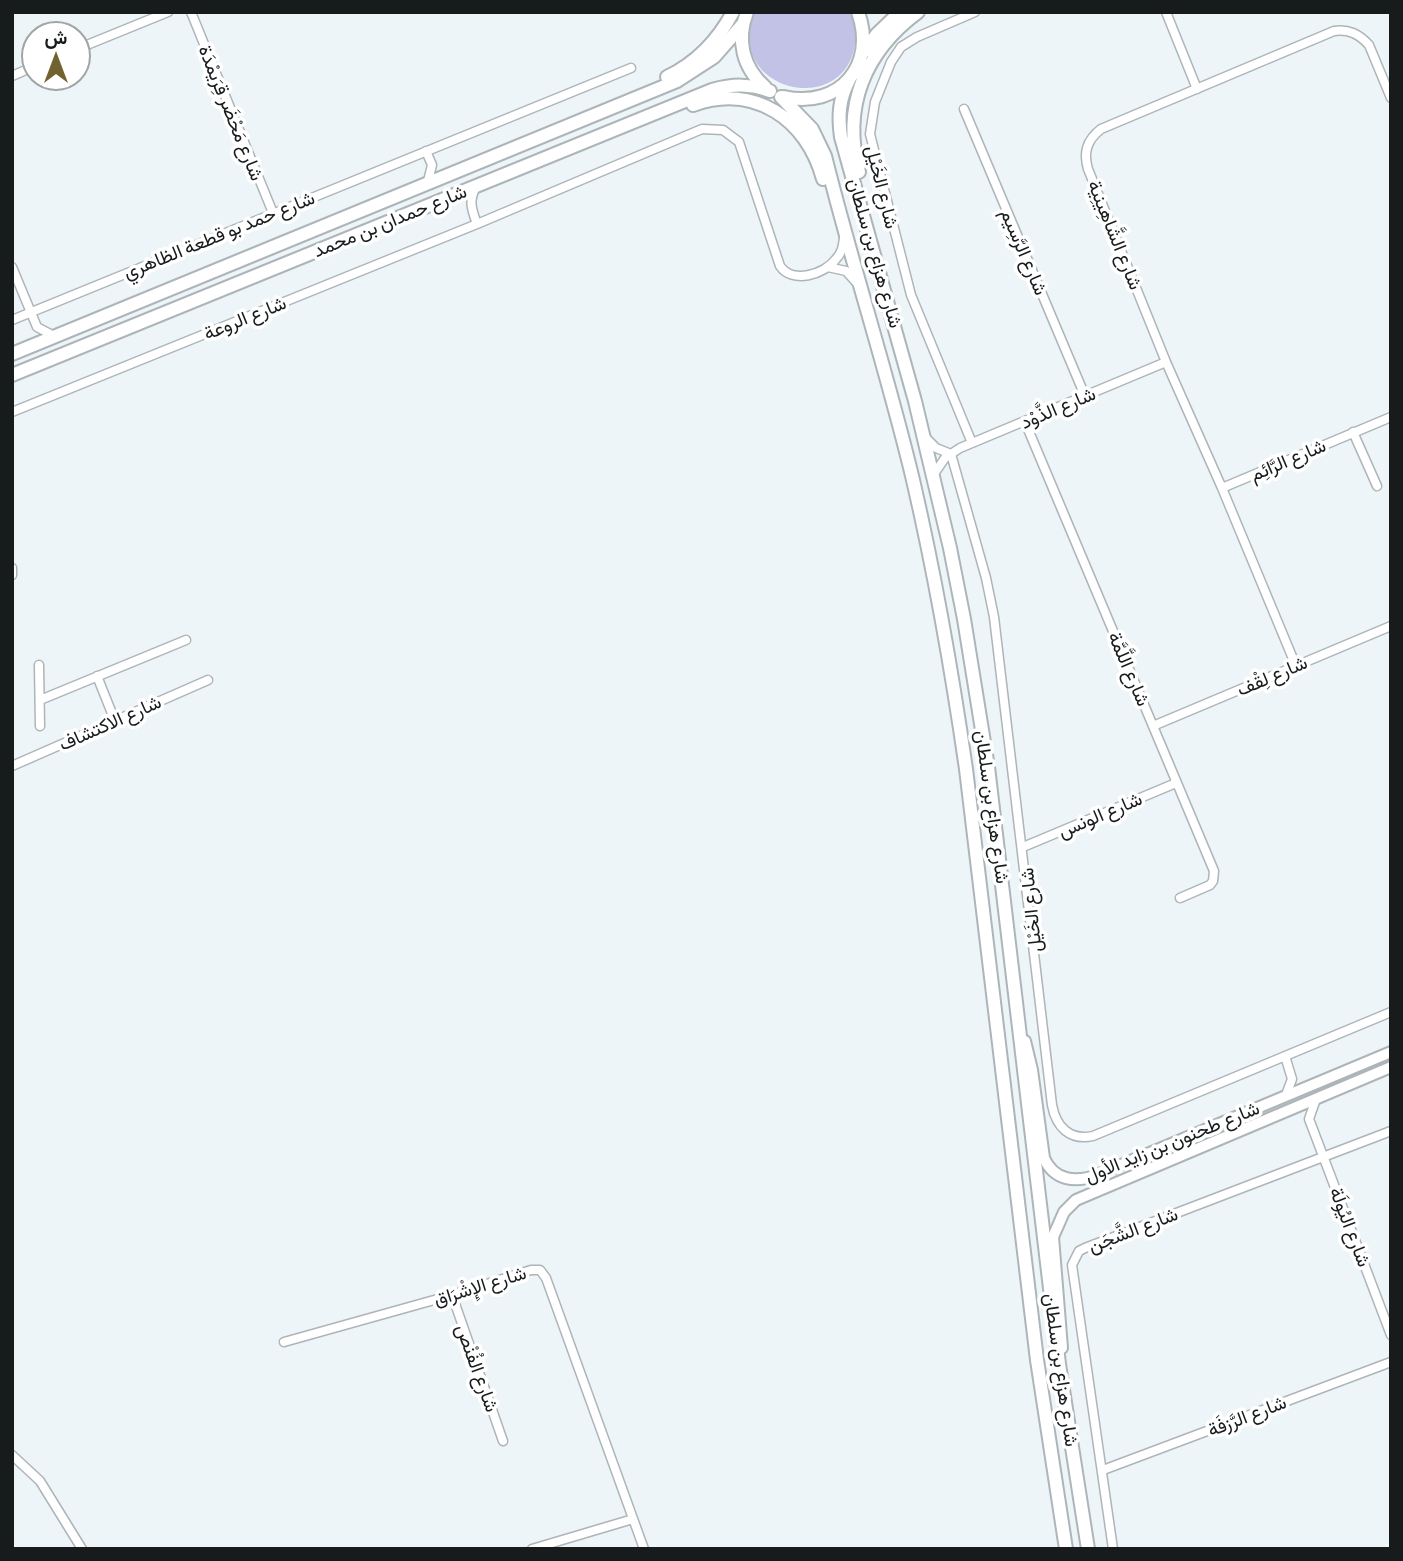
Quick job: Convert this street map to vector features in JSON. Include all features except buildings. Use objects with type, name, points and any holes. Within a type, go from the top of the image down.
[{"type":"main road","points":[[579,122],[599,108],[690,64],[713,42],[733,12]]},
{"type":"main road","points":[[858,12],[863,34],[861,58]]},
{"type":"main road","points":[[861,58],[877,34],[900,12]]},
{"type":"main road","points":[[864,217],[864,191],[852,133],[856,100],[867,70],[885,42],[918,12]]},
{"type":"main road","name":"شارع حمدان بن محمد","points":[[12,354],[579,122],[696,70],[722,50],[745,18]]},
{"type":"main road","name":"شارع هزاع بن سلطان","points":[[745,18],[741,44],[746,62],[756,79],[802,116],[819,142],[864,294],[915,491],[955,691],[989,951],[1037,1360],[1066,1549]]},
{"type":"main road","name":"شارع هزاع بن سلطان","points":[[861,58],[842,94],[839,123],[934,474],[964,619],[988,768],[1059,1364],[1088,1549]]},
{"type":"main road","name":"شارع حمدان بن محمد","points":[[12,375],[723,86],[747,85],[799,100],[817,99],[835,92],[849,80]]},
{"type":"main road","points":[[587,141],[621,134],[709,100],[736,99],[762,105],[786,118],[805,137],[817,161],[828,200],[844,227]]},
{"type":"street","points":[[91,43],[168,12]]},
{"type":"street","name":"شارع مَحْضَر قِرَيمْدَة","points":[[191,12],[273,213]]},
{"type":"street","name":"شارع الخَيْل","points":[[972,443],[911,295],[870,134],[875,102],[891,62],[901,47],[917,37],[975,12]]},
{"type":"street","points":[[1166,12],[1197,89]]},
{"type":"street","name":"شارع الشَّاهِينِية","points":[[1296,666],[1166,362],[1088,169],[1085,152],[1092,137],[1101,130],[1326,34],[1342,30],[1357,34],[1368,45],[1391,98]]},
{"type":"street","name":"شارع حمد بو قطعة الظاهري","points":[[12,320],[631,68]]},
{"type":"street","name":"شارع الرَّسِيم","points":[[964,109],[1085,396]]},
{"type":"street","name":"شارع الروعة","points":[[12,412],[477,224],[702,129],[713,128],[732,135],[744,151],[783,271],[795,277],[828,267]]},
{"type":"street","points":[[426,151],[432,165],[449,175]]},
{"type":"street","points":[[427,185],[432,165]]},
{"type":"street","points":[[477,185],[471,208],[477,224]]},
{"type":"street","points":[[450,196],[471,208]]},
{"type":"street","points":[[828,267],[840,254],[844,227]]},
{"type":"street","points":[[12,267],[37,327],[55,337]]},
{"type":"street","points":[[828,267],[846,271],[864,294]]},
{"type":"street","points":[[29,347],[37,327]]},
{"type":"street","name":"شارع الذَّوْد","points":[[934,474],[940,463],[951,454],[972,443],[1166,362]]},
{"type":"street","name":"شارع الرَّائِم","points":[[1222,488],[1391,416]]},
{"type":"street","name":"شارع اللَّمَّة","points":[[1025,422],[1215,876],[1210,885],[1180,898]]},
{"type":"street","points":[[1353,432],[1377,486]]},
{"type":"street","points":[[924,436],[936,448],[951,454]]},
{"type":"street","name":"شارع الخَيْل","points":[[951,454],[986,578],[994,617],[1052,1105],[1057,1122],[1063,1130],[1079,1138],[1093,1136],[1391,1012]]},
{"type":"street","points":[[12,568],[12,575]]},
{"type":"street","name":"شارع لِقْف","points":[[1153,726],[1391,626]]},
{"type":"street","points":[[40,700],[186,640]]},
{"type":"street","points":[[39,665],[40,726]]},
{"type":"street","points":[[97,676],[115,721]]},
{"type":"street","name":"شارع الاكتشاف","points":[[12,766],[208,680]]},
{"type":"street","name":"شارع الونس","points":[[1023,847],[1176,783]]},
{"type":"street","name":"شارع طحنون بن زايد الأول","points":[[1019,1027],[1030,1060],[1044,1158],[1051,1170],[1064,1178],[1081,1180],[1391,1052]]},
{"type":"street","points":[[1285,1056],[1292,1073],[1292,1085],[1286,1095]]},
{"type":"street","name":"شارع طحنون بن زايد الأول","points":[[1059,1364],[1062,1333],[1053,1237],[1058,1222],[1069,1206],[1084,1195],[1391,1067]]},
{"type":"street","points":[[1292,1073],[1301,1081],[1314,1084]]},
{"type":"street","points":[[1290,1109],[1309,1119],[1316,1098]]},
{"type":"street","name":"شارع اليُولَة","points":[[1309,1119],[1391,1335]]},
{"type":"street","name":"شارع الشَّجَن","points":[[1113,1549],[1072,1265],[1074,1258],[1085,1248],[1391,1131]]},
{"type":"street","name":"شارع الإِشْرَاق","points":[[284,1342],[531,1270],[540,1270],[544,1273],[644,1549]]},
{"type":"street","name":"شارع الفُنْص","points":[[452,1295],[503,1441]]},
{"type":"street","name":"شارع الرَّزفَة","points":[[1103,1470],[1391,1362]]},
{"type":"street","points":[[12,1455],[40,1481],[82,1549]]},
{"type":"street","points":[[532,1549],[633,1519]]},
{"type":"water","points":[[754,12],[851,12],[856,39],[844,70],[828,83],[808,88],[787,85],[769,76],[755,60],[749,39]]}]
